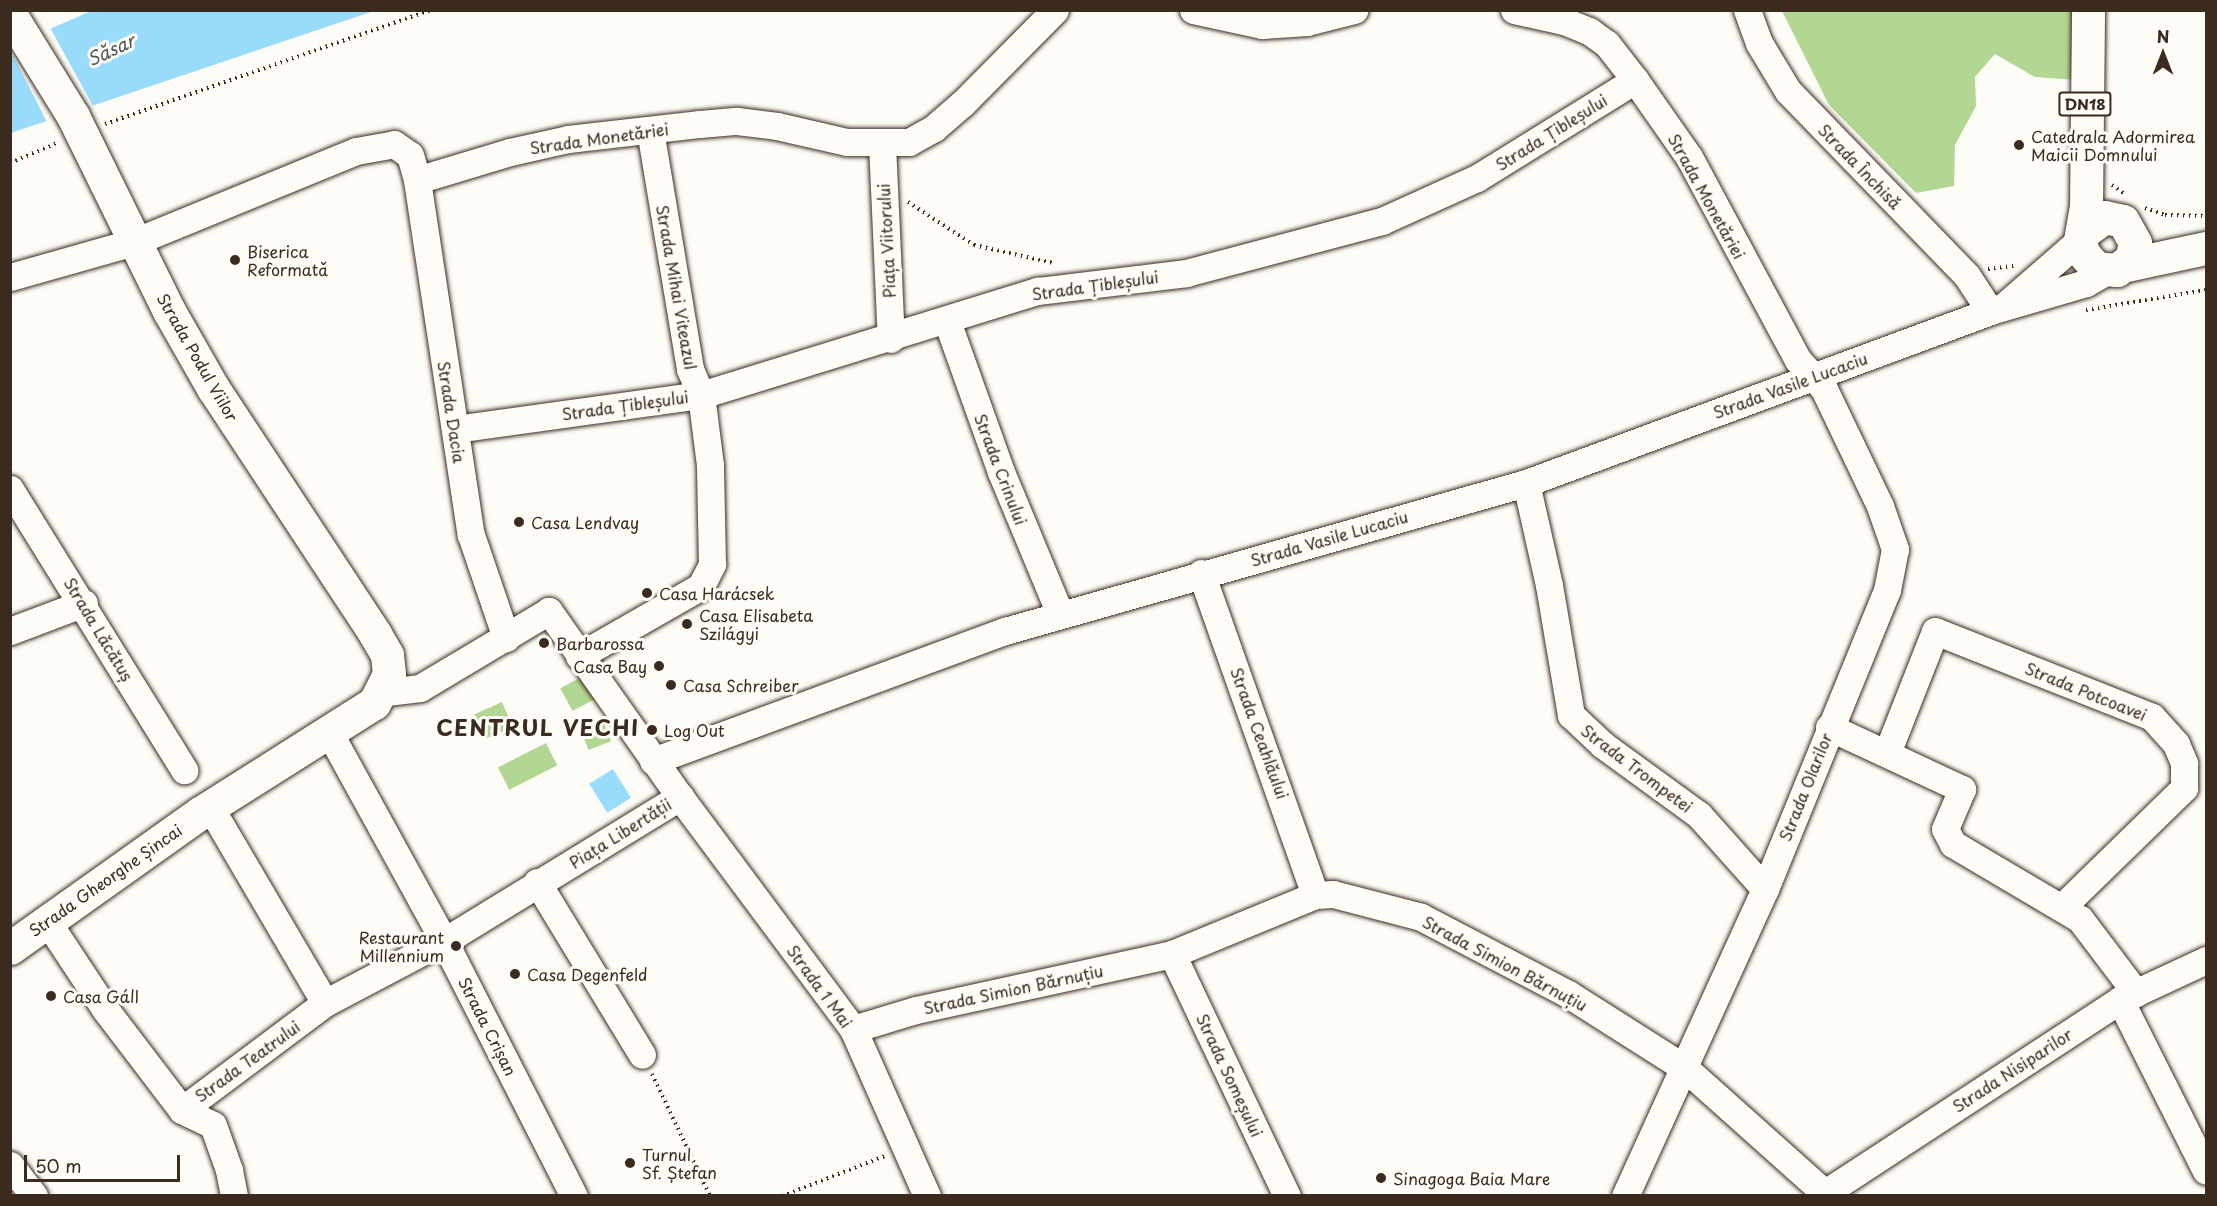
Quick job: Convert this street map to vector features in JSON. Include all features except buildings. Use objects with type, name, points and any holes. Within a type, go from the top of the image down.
[{"type":"main road","name":"DN18","points":[[2082,236],[2095,191],[2088,10]]},
{"type":"main road","name":"Strada Podul Viilor","points":[[11,15],[77,124],[134,242],[213,388],[387,655],[389,674],[382,693]]},
{"type":"main road","name":"Strada Vasile Lucaciu","points":[[2095,191],[2195,250]]},
{"type":"main road","points":[[2130,213],[2135,251],[2116,268],[2088,262],[2082,236],[2096,220],[2130,213]]},
{"type":"main road","name":"Strada Vasile Lucaciu","points":[[2116,268],[2195,250]]},
{"type":"main road","name":"Strada Gheorghe Șincai","points":[[10,948],[205,810],[329,732],[382,693]]},
{"type":"street","name":"Strada Monetăriei","points":[[417,180],[568,139],[737,122],[882,144],[909,142],[934,128],[1056,10]]},
{"type":"street","points":[[1193,10],[1235,16],[1262,25],[1307,22],[1354,10]]},
{"type":"street","name":"Strada Monetăriei","points":[[1514,10],[1564,21],[1589,31],[1607,44],[1689,157],[1798,360],[1814,377]]},
{"type":"street","name":"Strada Închisă","points":[[1747,10],[1758,43],[1788,91],[1996,309]]},
{"type":"street","name":"Strada Țibleșului","points":[[455,429],[701,395],[891,339],[1038,291],[1186,273],[1382,221],[1477,178],[1635,80]]},
{"type":"street","name":"Strada Mihai Viteazul","points":[[580,656],[690,593],[710,575],[710,465],[701,395],[690,369],[650,130]]},
{"type":"street","points":[[10,277],[134,242],[377,145],[394,144],[410,155],[417,180]]},
{"type":"street","name":"Piața Viitorului","points":[[882,144],[891,339]]},
{"type":"street","name":"Strada Dacia","points":[[417,180],[471,535],[506,637]]},
{"type":"street","name":"Strada Vasile Lucaciu","points":[[1996,309],[2082,236]]},
{"type":"street","name":"Strada Vasile Lucaciu","points":[[654,760],[1005,631],[1201,573],[1526,483],[1996,309],[2048,297],[2116,268]]},
{"type":"street","name":"Strada Crinului","points":[[947,321],[1001,472],[1060,614]]},
{"type":"street","name":"Strada Olarilor","points":[[1625,1196],[1686,1069],[1765,889],[1829,727],[1887,590],[1896,549],[1860,462],[1814,377]]},
{"type":"street","name":"Strada Trompetei","points":[[1526,483],[1549,585],[1571,715],[1603,745],[1699,815],[1765,889]]},
{"type":"street","name":"Strada Lăcătuș","points":[[10,489],[84,603],[184,770]]},
{"type":"street","name":"Strada Ceahlăului","points":[[1201,573],[1315,895]]},
{"type":"street","points":[[10,631],[84,603]]},
{"type":"street","name":"Piața Libertății","points":[[325,1003],[444,941],[680,796],[549,611],[420,688],[382,693]]},
{"type":"street","name":"Strada Potcoavei","points":[[1887,753],[1935,631],[2152,717],[2176,744],[2184,763],[2184,788],[2063,906]]},
{"type":"street","points":[[1829,727],[1962,789],[1945,828],[1953,844],[2063,906],[2109,952],[2206,1171]]},
{"type":"street","name":"Strada Crișan","points":[[329,732],[444,941],[574,1196]]},
{"type":"street","name":"Strada 1 Mai","points":[[680,796],[853,1029],[927,1196]]},
{"type":"street","points":[[205,810],[325,1003]]},
{"type":"street","points":[[538,883],[642,1055]]},
{"type":"street","name":"Strada Simion Bărnuțiu","points":[[853,1029],[915,1010],[1172,954],[1315,895],[1353,898],[1421,917],[1568,994],[1686,1069],[1826,1194]]},
{"type":"street","name":"Strada Teatrului","points":[[47,921],[105,1009],[182,1110],[325,1003]]},
{"type":"street","name":"Strada Someșului","points":[[1172,954],[1287,1196]]},
{"type":"street","name":"Strada Nisiparilor","points":[[1826,1194],[2128,997],[2206,960]]},
{"type":"street","points":[[182,1110],[213,1125],[230,1170],[234,1196]]},
{"type":"street","points":[[10,1165],[34,1196]]},
{"type":"path","points":[[10,163],[77,124],[430,10]]},
{"type":"path","points":[[884,184],[940,226],[974,245],[1037,262],[1060,264]]},
{"type":"path","points":[[2095,191],[2114,185],[2130,213],[2206,216]]},
{"type":"path","points":[[1982,273],[1988,269],[2023,262]]},
{"type":"path","points":[[2083,310],[2206,290]]},
{"type":"path","points":[[642,1055],[710,1196]]},
{"type":"path","points":[[782,1196],[906,1148]]},
{"type":"green space","points":[[1782,11],[2078,11],[2076,80],[2035,77],[1995,54],[1975,77],[1976,106],[1955,145],[1954,186],[1916,193],[1829,105]]},
{"type":"green space","points":[[585,675],[597,698],[572,711],[560,688]]},
{"type":"green space","points":[[502,702],[513,727],[486,739],[475,714]]},
{"type":"green space","points":[[602,718],[611,741],[589,750],[580,727]]},
{"type":"green space","points":[[546,743],[557,765],[509,790],[498,768]]},
{"type":"water","name":"Săsar","points":[[91,11],[374,11],[11,133],[11,46]]},
{"type":"water","points":[[613,769],[631,798],[607,813],[589,784]]},
{"type":"pier","points":[[48,24],[93,106],[47,122],[11,52],[10,43]]},
{"type":"place","name":"Catedrala Adormirea Maicii Domnului","points":[[2019,145]]},
{"type":"place","name":"Biserica Reformată","points":[[235,260]]},
{"type":"place","name":"Casa Lendvay","points":[[519,522]]},
{"type":"place","name":"Casa Harácsek","points":[[647,593]]},
{"type":"place","name":"Casa Elisabeta Szilágyi","points":[[687,624]]},
{"type":"place","name":"Barbarossa","points":[[544,643]]},
{"type":"place","name":"Casa Bay","points":[[659,666]]},
{"type":"place","name":"Casa Schreiber","points":[[671,685]]},
{"type":"place","name":"Log Out","points":[[652,730]]},
{"type":"place","name":"Restaurant Millennium","points":[[456,946]]},
{"type":"place","name":"Casa Degenfeld","points":[[515,974]]},
{"type":"place","name":"Casa Gáll","points":[[51,996]]},
{"type":"place","name":"Turnul Sf. Ștefan","points":[[630,1163]]},
{"type":"place","name":"Sinagoga Baia Mare","points":[[1381,1178]]},
{"type":"district","name":"CENTRUL VECHI","points":[[538,727]]}]
